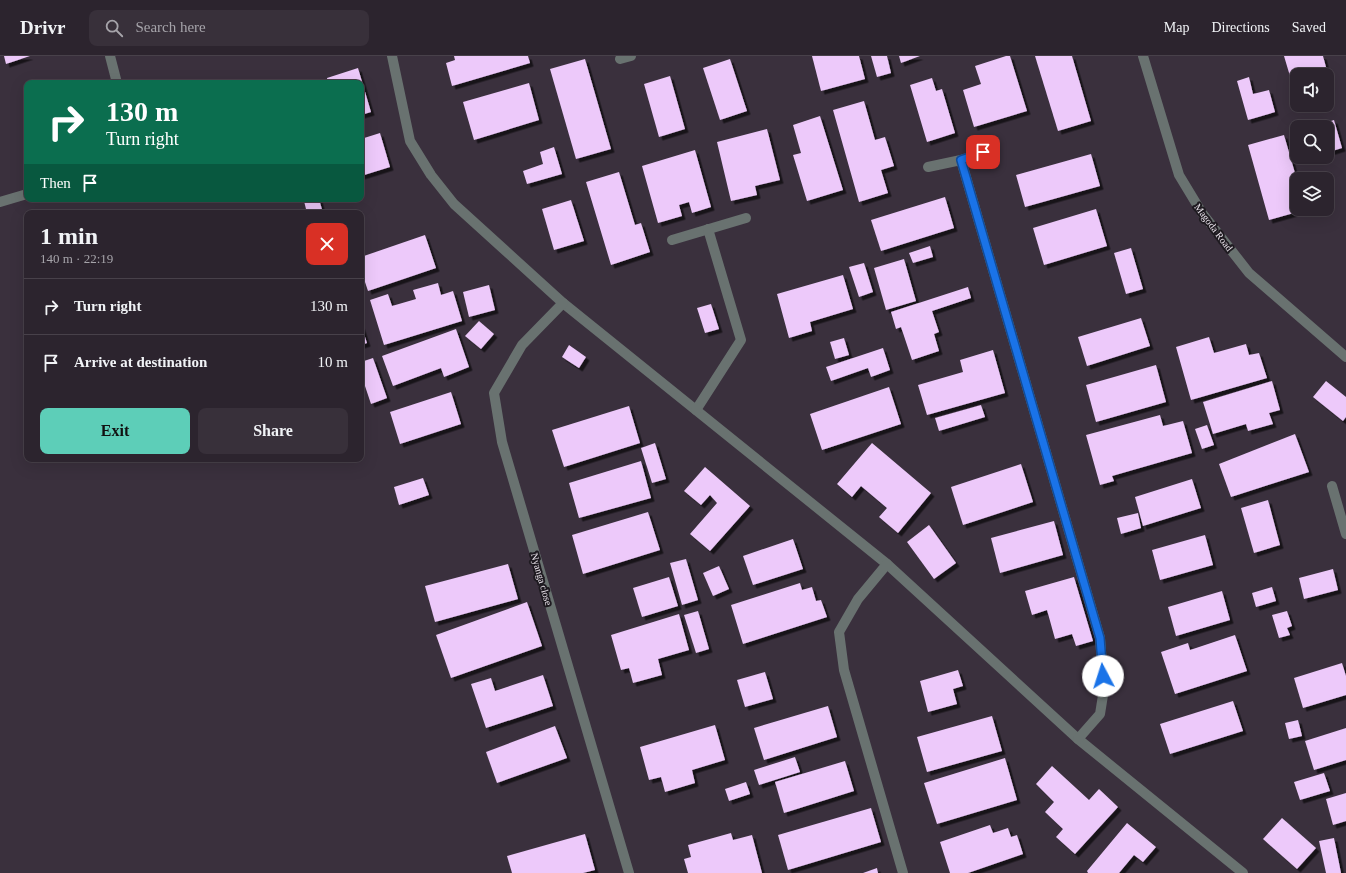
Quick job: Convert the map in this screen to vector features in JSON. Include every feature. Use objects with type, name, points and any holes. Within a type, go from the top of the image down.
[{"type":"street","points":[[110,56],[116,80]]},
{"type":"street","points":[[392,56],[410,141],[431,175],[454,204],[563,304],[887,564],[1078,739],[1243,873]]},
{"type":"street","points":[[620,59],[631,56]]},
{"type":"street","name":"Magoda Road","points":[[1143,56],[1179,175],[1202,213],[1249,273],[1346,357]]},
{"type":"street","points":[[928,167],[961,160],[994,148]]},
{"type":"street","points":[[961,160],[1100,638],[1104,689],[1100,714],[1078,739]]},
{"type":"street","points":[[0,202],[24,195]]},
{"type":"street","points":[[672,240],[746,218]]},
{"type":"street","points":[[696,410],[741,340],[708,229]]},
{"type":"street","name":"Nyanga close","points":[[563,304],[522,345],[494,393],[502,442],[629,873]]},
{"type":"street","points":[[1332,486],[1346,534]]},
{"type":"street","points":[[887,564],[858,600],[839,632],[844,670],[903,873]]},
{"type":"street","points":[[1227,873],[1229,862]]},
{"type":"building","points":[[4,56],[30,56],[6,64]]},
{"type":"building","points":[[454,56],[528,56],[530,63],[452,86],[446,63],[455,60]]},
{"type":"building","points":[[812,56],[859,56],[865,79],[821,91]]},
{"type":"building","points":[[871,56],[887,56],[891,73],[877,77]]},
{"type":"building","points":[[899,56],[920,56],[901,63]]},
{"type":"building","points":[[1010,56],[1027,111],[974,127],[963,90],[981,84],[975,66]]},
{"type":"building","points":[[1035,56],[1072,56],[1091,121],[1058,131]]},
{"type":"building","points":[[1284,56],[1323,56],[1326,68],[1290,68],[1290,76]]},
{"type":"building","points":[[585,59],[611,149],[576,159],[550,69]]},
{"type":"building","points":[[730,59],[747,111],[720,120],[703,68]]},
{"type":"building","points":[[358,68],[362,80],[327,80],[327,78]]},
{"type":"building","points":[[670,76],[685,129],[659,137],[644,84]]},
{"type":"building","points":[[1249,77],[1253,94],[1269,90],[1275,112],[1248,120],[1237,81]]},
{"type":"building","points":[[932,78],[936,91],[942,89],[955,133],[927,142],[910,85]]},
{"type":"building","points":[[529,83],[539,120],[474,140],[463,102]]},
{"type":"building","points":[[364,88],[371,112],[364,114]]},
{"type":"building","points":[[864,101],[875,140],[885,137],[894,166],[881,170],[888,193],[859,202],[833,110]]},
{"type":"building","points":[[820,116],[843,190],[807,201],[793,155],[801,153],[793,125]]},
{"type":"building","points":[[1334,120],[1342,148],[1334,150]]},
{"type":"building","points":[[767,129],[780,180],[755,186],[757,195],[731,201],[717,142]]},
{"type":"building","points":[[380,133],[390,167],[364,175],[364,138]]},
{"type":"building","points":[[1284,135],[1290,156],[1290,164],[1292,164],[1295,172],[1290,172],[1290,214],[1269,220],[1248,145]]},
{"type":"building","points":[[554,147],[562,174],[527,184],[523,171],[543,164],[540,152]]},
{"type":"building","points":[[695,150],[711,207],[692,213],[689,202],[679,205],[682,216],[658,223],[642,166]]},
{"type":"building","points":[[1091,154],[1100,186],[1025,207],[1016,175]]},
{"type":"building","points":[[619,172],[635,225],[641,223],[650,252],[611,265],[586,182]]},
{"type":"building","points":[[945,197],[954,228],[881,251],[871,220]]},
{"type":"building","points":[[571,200],[584,241],[554,250],[542,209]]},
{"type":"building","points":[[304,202],[320,202],[322,210],[306,210]]},
{"type":"building","points":[[1096,209],[1107,246],[1044,265],[1033,228]]},
{"type":"building","points":[[425,235],[436,268],[368,291],[364,279],[364,256]]},
{"type":"building","points":[[930,246],[933,257],[913,263],[909,253]]},
{"type":"building","points":[[1131,248],[1143,289],[1126,294],[1114,253]]},
{"type":"building","points":[[904,259],[916,301],[886,310],[874,268]]},
{"type":"building","points":[[864,263],[873,292],[859,297],[849,267]]},
{"type":"building","points":[[843,275],[853,309],[810,322],[812,331],[789,338],[777,294]]},
{"type":"building","points":[[438,283],[441,295],[453,291],[462,321],[384,345],[370,300],[388,294],[392,306],[416,299],[413,290]]},
{"type":"building","points":[[489,285],[495,310],[469,317],[463,292]]},
{"type":"building","points":[[968,287],[971,298],[932,311],[939,332],[934,334],[939,351],[912,360],[901,327],[896,329],[891,312]]},
{"type":"building","points":[[711,304],[719,329],[705,333],[697,308]]},
{"type":"building","points":[[1141,318],[1150,346],[1087,366],[1078,337]]},
{"type":"building","points":[[479,321],[494,334],[481,349],[465,336]]},
{"type":"building","points":[[456,329],[469,367],[444,377],[441,368],[393,386],[382,356]]},
{"type":"building","points":[[364,334],[367,343],[364,344]]},
{"type":"building","points":[[1209,337],[1214,353],[1246,344],[1249,355],[1259,353],[1267,378],[1191,400],[1176,347]]},
{"type":"building","points":[[844,338],[849,355],[835,359],[830,342]]},
{"type":"building","points":[[569,345],[586,357],[579,368],[562,357]]},
{"type":"building","points":[[883,348],[890,370],[871,377],[868,368],[831,381],[826,367]]},
{"type":"building","points":[[993,350],[1005,393],[927,415],[918,385],[963,372],[960,360]]},
{"type":"building","points":[[373,358],[387,398],[371,404],[364,383],[364,361]]},
{"type":"building","points":[[1156,365],[1166,402],[1096,422],[1086,385]]},
{"type":"building","points":[[1272,381],[1280,410],[1269,413],[1273,424],[1248,431],[1246,424],[1213,434],[1203,402]]},
{"type":"building","points":[[1326,381],[1346,397],[1346,417],[1343,421],[1313,397]]},
{"type":"building","points":[[889,387],[901,424],[822,450],[810,414]]},
{"type":"building","points":[[451,392],[461,424],[400,444],[390,412]]},
{"type":"building","points":[[981,405],[985,417],[939,431],[935,418]]},
{"type":"building","points":[[629,406],[640,443],[564,467],[552,430]]},
{"type":"building","points":[[1160,415],[1163,426],[1183,421],[1192,453],[1112,476],[1114,481],[1100,485],[1086,435]]},
{"type":"building","points":[[1207,425],[1214,445],[1202,449],[1195,429]]},
{"type":"building","points":[[1295,434],[1309,472],[1231,497],[1219,464]]},
{"type":"building","points":[[655,443],[666,479],[652,483],[641,448]]},
{"type":"building","points":[[872,443],[931,493],[898,533],[879,517],[887,508],[861,486],[852,497],[837,484]]},
{"type":"building","points":[[641,461],[651,498],[579,518],[569,483]]},
{"type":"building","points":[[1021,464],[1033,502],[963,525],[951,487]]},
{"type":"building","points":[[705,467],[750,506],[710,551],[690,534],[717,503],[710,495],[701,505],[684,491]]},
{"type":"building","points":[[423,478],[429,495],[399,505],[394,487]]},
{"type":"building","points":[[1192,479],[1201,508],[1143,526],[1135,497]]},
{"type":"building","points":[[1268,500],[1280,545],[1254,553],[1241,508]]},
{"type":"building","points":[[648,512],[660,550],[583,574],[572,535]]},
{"type":"building","points":[[1138,513],[1141,528],[1121,534],[1117,518]]},
{"type":"building","points":[[1054,521],[1063,555],[1000,573],[991,538]]},
{"type":"building","points":[[929,525],[956,563],[934,579],[907,542]]},
{"type":"building","points":[[1205,535],[1213,565],[1160,580],[1152,550]]},
{"type":"building","points":[[793,539],[803,569],[753,585],[743,556]]},
{"type":"building","points":[[686,559],[698,600],[682,605],[670,563]]},
{"type":"building","points":[[508,564],[518,599],[435,622],[425,586]]},
{"type":"building","points":[[719,566],[729,589],[713,596],[703,573]]},
{"type":"building","points":[[1333,569],[1338,590],[1304,599],[1299,578]]},
{"type":"building","points":[[669,577],[678,606],[642,617],[633,588]]},
{"type":"building","points":[[1074,577],[1093,641],[1076,646],[1072,634],[1055,639],[1047,610],[1032,615],[1025,591]]},
{"type":"building","points":[[800,583],[802,590],[812,587],[816,601],[821,600],[827,617],[743,644],[731,605]]},
{"type":"building","points":[[1272,587],[1276,601],[1256,607],[1252,593]]},
{"type":"building","points":[[1222,591],[1230,620],[1176,636],[1168,607]]},
{"type":"building","points":[[527,602],[542,646],[451,678],[436,635]]},
{"type":"building","points":[[698,611],[709,649],[696,653],[684,615]]},
{"type":"building","points":[[1287,611],[1292,626],[1287,628],[1290,635],[1279,638],[1272,615]]},
{"type":"building","points":[[679,614],[689,650],[658,659],[662,675],[633,683],[629,668],[621,670],[611,635]]},
{"type":"building","points":[[1235,635],[1247,671],[1175,694],[1161,652],[1188,643],[1190,650]]},
{"type":"building","points":[[1342,663],[1346,676],[1346,695],[1303,708],[1294,678]]},
{"type":"building","points":[[958,670],[963,686],[953,689],[957,704],[928,712],[920,681]]},
{"type":"building","points":[[765,672],[773,699],[745,707],[737,680]]},
{"type":"building","points":[[543,675],[553,706],[486,728],[471,684],[491,678],[495,691]]},
{"type":"building","points":[[1233,701],[1243,731],[1170,754],[1160,724]]},
{"type":"building","points":[[828,706],[837,737],[764,760],[754,728]]},
{"type":"building","points":[[992,716],[1002,751],[927,772],[917,737]]},
{"type":"building","points":[[1298,720],[1302,736],[1289,739],[1285,723]]},
{"type":"building","points":[[715,725],[725,760],[692,770],[695,783],[665,792],[661,777],[649,780],[640,747]]},
{"type":"building","points":[[555,726],[567,758],[497,783],[486,752]]},
{"type":"building","points":[[1346,728],[1346,760],[1314,770],[1305,741]]},
{"type":"building","points":[[795,757],[800,772],[759,785],[754,770]]},
{"type":"building","points":[[1005,758],[1017,800],[937,824],[924,783]]},
{"type":"building","points":[[845,761],[854,791],[784,813],[775,782]]},
{"type":"building","points":[[1052,766],[1089,800],[1099,789],[1118,807],[1075,854],[1056,837],[1063,829],[1045,812],[1054,802],[1036,784]]},
{"type":"building","points":[[1324,773],[1330,791],[1300,800],[1294,782]]},
{"type":"building","points":[[746,782],[750,794],[729,801],[725,789]]},
{"type":"building","points":[[1346,793],[1346,821],[1333,825],[1326,799]]},
{"type":"building","points":[[871,808],[881,842],[788,870],[778,835]]},
{"type":"building","points":[[1282,818],[1316,848],[1297,869],[1263,839]]},
{"type":"building","points":[[1127,823],[1156,847],[1143,862],[1134,855],[1119,873],[1088,873],[1087,871]]},
{"type":"building","points":[[990,825],[993,833],[1008,828],[1011,837],[1017,835],[1023,854],[968,873],[950,873],[940,842]]},
{"type":"building","points":[[731,833],[733,840],[752,835],[762,873],[688,873],[684,859],[691,857],[688,845]]},
{"type":"building","points":[[585,834],[595,870],[583,873],[512,873],[507,856]]},
{"type":"building","points":[[1334,838],[1341,873],[1326,873],[1319,841]]},
{"type":"building","points":[[877,868],[878,873],[863,873]]},
{"type":"route","points":[[983,152],[961,160],[1100,638],[1103,676]]}]
